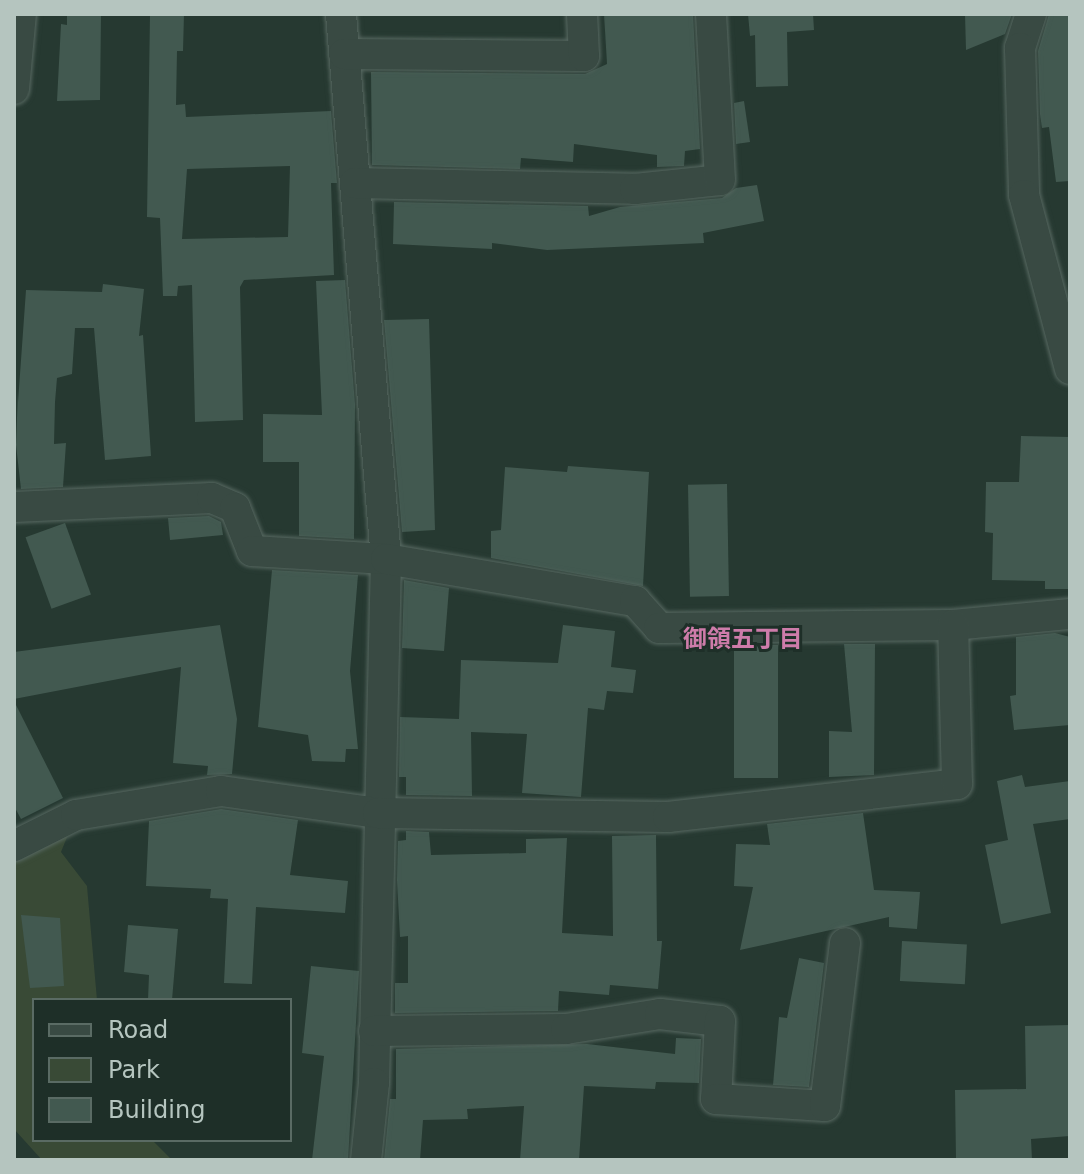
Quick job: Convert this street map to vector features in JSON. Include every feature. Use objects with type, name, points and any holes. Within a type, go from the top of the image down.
[{"type":"street","points":[[14,89],[21,14]]},
{"type":"street","points":[[341,14],[386,559],[374,1031],[366,1160]]},
{"type":"street","points":[[344,54],[584,56],[582,14]]},
{"type":"street","points":[[355,183],[635,189],[720,180],[711,14]]},
{"type":"street","points":[[1031,14],[1020,48],[1024,195],[1070,369]]},
{"type":"street","points":[[14,507],[212,498],[235,508],[252,551],[386,559],[635,601],[659,628],[953,625],[1070,614]]},
{"type":"street","points":[[14,846],[76,815],[221,791],[378,813],[668,817],[957,784],[953,625]]},
{"type":"street","points":[[374,1031],[566,1029],[660,1014],[720,1021],[716,1099],[825,1106],[845,943]]},
{"type":"green space","points":[[76,815],[61,852],[87,886],[97,998],[32,998],[32,1142],[154,1142],[172,1160],[42,1160],[14,1129],[14,846]]},
{"type":"building","points":[[67,14],[101,14],[100,100],[57,101],[61,24],[67,25]]},
{"type":"building","points":[[150,14],[184,14],[183,51],[177,51],[176,105],[185,104],[186,117],[331,111],[337,183],[331,183],[334,275],[244,280],[240,287],[243,420],[195,422],[192,285],[178,286],[177,296],[163,296],[160,218],[147,217]],"holes":[[[290,166],[288,237],[182,239],[187,169]]]},
{"type":"building","points":[[604,14],[693,14],[700,149],[685,151],[684,166],[657,167],[657,155],[574,144],[573,162],[521,158],[520,169],[372,165],[371,72],[585,74],[607,64]]},
{"type":"building","points":[[748,14],[813,14],[814,30],[787,32],[788,86],[756,87],[755,35],[750,36]]},
{"type":"building","points":[[965,14],[1012,14],[1005,34],[966,50]]},
{"type":"building","points":[[1049,14],[1070,14],[1070,181],[1056,182],[1049,127],[1042,128],[1040,114],[1038,51]]},
{"type":"building","points":[[744,101],[750,142],[736,144],[734,103]]},
{"type":"building","points":[[757,185],[764,221],[703,233],[704,243],[547,250],[492,243],[492,249],[393,244],[394,202],[588,206],[589,216],[620,207],[722,198],[736,188]]},
{"type":"building","points":[[345,280],[355,404],[354,539],[299,536],[299,462],[263,462],[263,414],[322,415],[316,281]]},
{"type":"building","points":[[103,284],[144,289],[139,336],[143,335],[151,456],[105,460],[94,328],[75,328],[72,374],[57,378],[55,402],[54,444],[66,443],[63,487],[21,489],[16,445],[26,290],[102,292]]},
{"type":"building","points":[[429,319],[435,530],[402,532],[384,320]]},
{"type":"building","points":[[1021,436],[1070,437],[1070,589],[1045,589],[1045,581],[992,580],[993,533],[985,532],[986,482],[1019,482]]},
{"type":"building","points":[[568,466],[649,472],[643,586],[491,558],[491,531],[501,530],[505,467],[567,472]]},
{"type":"building","points":[[727,484],[729,596],[690,597],[688,485]]},
{"type":"building","points":[[209,516],[221,522],[223,535],[170,540],[168,518]]},
{"type":"building","points":[[65,523],[91,594],[52,609],[26,537]]},
{"type":"building","points":[[272,570],[358,575],[350,671],[358,749],[346,749],[345,762],[312,761],[308,735],[258,727]]},
{"type":"building","points":[[404,580],[449,588],[444,651],[402,648]]},
{"type":"building","points":[[220,625],[237,719],[232,774],[207,775],[208,766],[173,763],[181,667],[14,699],[14,652]]},
{"type":"building","points":[[563,625],[615,631],[611,667],[636,670],[633,693],[607,691],[604,710],[588,708],[581,797],[522,793],[527,734],[471,732],[472,796],[406,795],[406,777],[399,777],[400,717],[459,719],[461,660],[558,663]]},
{"type":"building","points":[[1055,633],[1070,637],[1070,725],[1014,730],[1010,696],[1016,695],[1016,637]]},
{"type":"building","points":[[844,644],[875,644],[874,775],[829,777],[829,731],[852,732]]},
{"type":"building","points":[[734,645],[778,645],[778,778],[734,778]]},
{"type":"building","points":[[14,701],[63,798],[21,819],[14,806]]},
{"type":"building","points":[[1022,775],[1025,787],[1070,781],[1070,819],[1033,824],[1051,913],[1001,924],[985,845],[1008,840],[997,781]]},
{"type":"building","points":[[221,809],[298,820],[290,875],[348,881],[345,913],[256,907],[252,984],[224,983],[228,899],[210,898],[211,889],[146,886],[149,821]]},
{"type":"building","points":[[863,813],[874,890],[920,892],[917,929],[889,927],[889,917],[740,950],[753,887],[734,886],[736,844],[770,845],[767,824]]},
{"type":"building","points":[[406,831],[429,832],[431,855],[526,853],[526,839],[567,838],[562,933],[613,936],[612,836],[656,835],[657,941],[662,941],[658,989],[610,985],[609,995],[559,991],[558,1011],[395,1013],[395,983],[408,983],[408,936],[400,937],[397,880],[398,841],[406,840]]},
{"type":"building","points":[[21,915],[60,918],[64,986],[30,988]]},
{"type":"building","points":[[128,925],[178,929],[172,998],[148,998],[149,975],[124,972]]},
{"type":"building","points":[[902,941],[967,944],[965,984],[900,981]]},
{"type":"building","points":[[799,958],[824,963],[809,1087],[773,1085],[779,1017],[787,1018]]},
{"type":"building","points":[[311,966],[359,971],[348,1160],[312,1160],[324,1056],[302,1053]]},
{"type":"building","points":[[1070,1025],[1070,1136],[1031,1139],[1032,1160],[956,1160],[955,1090],[1026,1089],[1025,1026]]},
{"type":"building","points":[[676,1038],[701,1039],[699,1083],[656,1082],[655,1089],[584,1086],[579,1160],[520,1160],[524,1106],[467,1109],[468,1119],[423,1120],[420,1160],[384,1160],[390,1099],[396,1099],[396,1049],[587,1044],[675,1054]]},
{"type":"district","name":"御領五丁目","points":[[743,640]]}]
